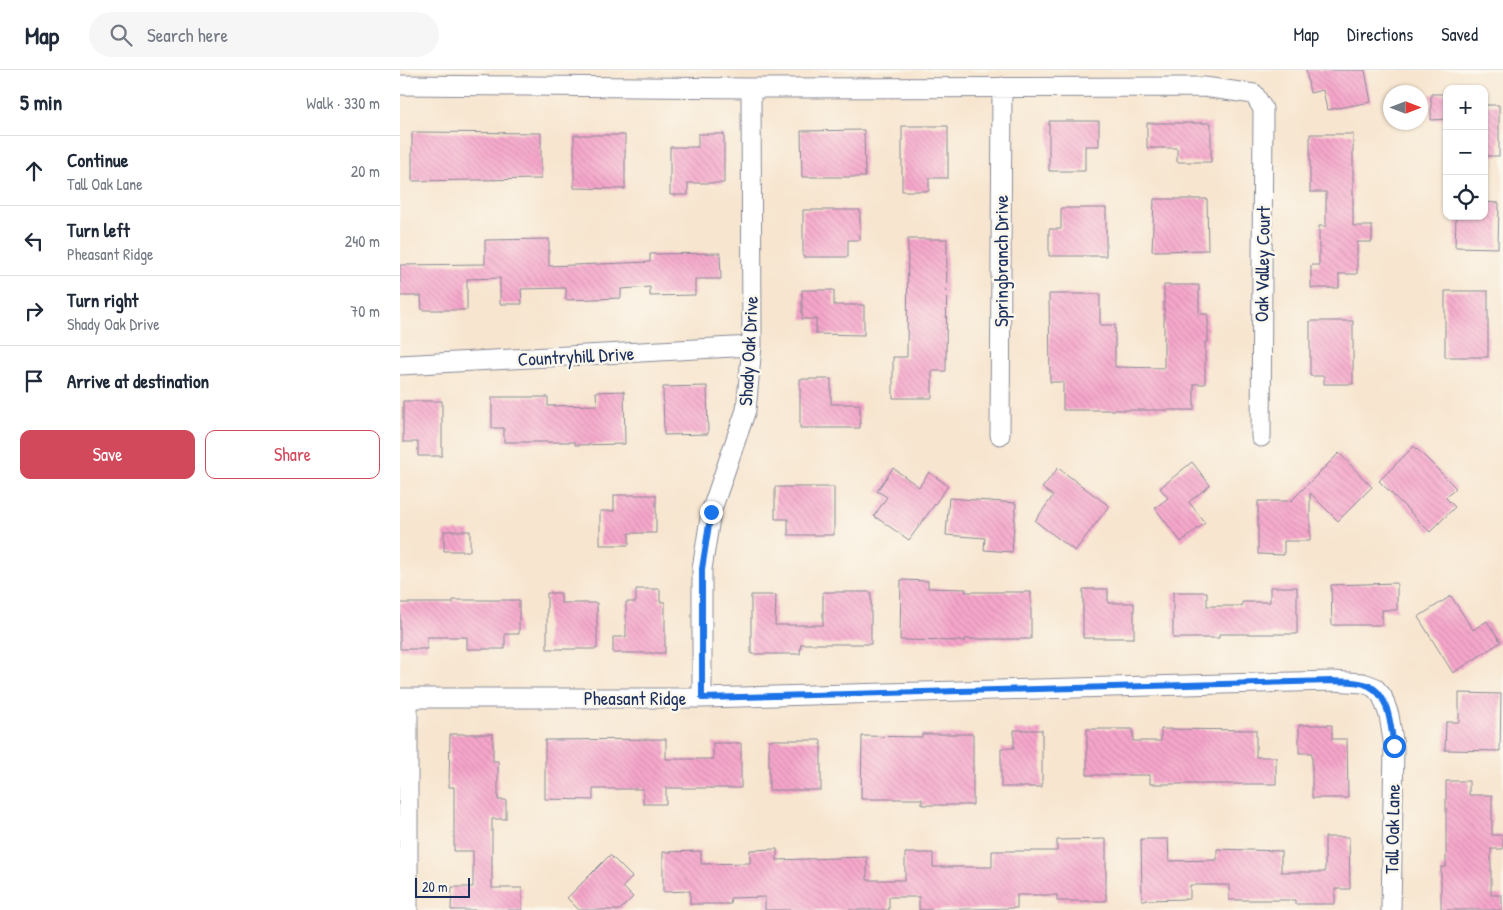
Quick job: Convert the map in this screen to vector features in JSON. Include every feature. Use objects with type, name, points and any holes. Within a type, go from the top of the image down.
[{"type":"street","points":[[400,85],[597,78],[751,88],[1002,86]]},
{"type":"street","name":"Oak Valley Court","points":[[1002,86],[1204,87],[1254,94],[1263,109],[1260,437]]},
{"type":"street","name":"Springbranch Drive","points":[[1000,435],[1002,86]]},
{"type":"street","name":"Shady Oak Drive","points":[[702,698],[702,569],[711,512],[746,410],[752,346],[751,88]]},
{"type":"street","name":"Countryhill Drive","points":[[400,365],[752,346]]},
{"type":"street","name":"Pheasant Ridge","points":[[404,698],[702,698],[1333,681],[1363,683],[1374,687],[1378,692]]},
{"type":"street","name":"Tall Oak Lane","points":[[1378,692],[1382,696],[1389,715],[1394,746],[1391,910]]},
{"type":"street","points":[[404,698],[408,910]]},
{"type":"building","points":[[1306,70],[1365,70],[1371,102],[1327,110],[1323,90],[1310,93]]},
{"type":"building","points":[[1431,94],[1443,94],[1443,119],[1431,120]]},
{"type":"building","points":[[1488,105],[1499,105],[1499,156],[1488,156]]},
{"type":"building","points":[[1049,121],[1099,121],[1099,146],[1085,146],[1085,171],[1049,171]]},
{"type":"building","points":[[1147,123],[1211,123],[1211,162],[1177,162],[1177,148],[1147,148]]},
{"type":"building","points":[[902,126],[948,126],[948,178],[929,178],[929,191],[902,191]]},
{"type":"building","points":[[864,130],[865,177],[802,177],[801,131]]},
{"type":"building","points":[[412,132],[541,133],[541,179],[412,181]]},
{"type":"building","points":[[698,134],[724,134],[724,183],[688,183],[688,195],[670,195],[670,147],[698,147]]},
{"type":"building","points":[[1310,134],[1353,134],[1353,226],[1372,226],[1372,242],[1357,242],[1357,274],[1339,274],[1339,288],[1311,288],[1311,265],[1319,265],[1319,226],[1326,226],[1326,192],[1310,192]]},
{"type":"building","points":[[574,135],[625,135],[625,189],[574,188]]},
{"type":"building","points":[[1154,199],[1207,199],[1208,250],[1152,251]]},
{"type":"building","points":[[1488,202],[1499,203],[1498,248],[1455,247],[1456,220],[1488,220]]},
{"type":"building","points":[[1061,208],[1106,208],[1106,256],[1049,256],[1049,229],[1061,229]]},
{"type":"building","points":[[803,210],[860,210],[860,240],[848,240],[848,257],[803,257]]},
{"type":"building","points":[[549,239],[549,266],[650,262],[650,254],[720,253],[721,279],[695,279],[695,295],[650,296],[650,287],[621,289],[621,298],[566,300],[566,288],[521,289],[522,304],[500,304],[500,278],[467,279],[467,310],[422,310],[421,296],[400,296],[400,265],[485,264],[485,240]]},
{"type":"building","points":[[908,239],[947,239],[946,371],[932,371],[932,398],[893,398],[893,357],[907,357]]},
{"type":"building","points":[[1164,285],[1199,285],[1199,314],[1208,314],[1208,342],[1205,342],[1205,384],[1194,384],[1194,410],[1063,410],[1063,382],[1050,382],[1049,294],[1100,294],[1100,325],[1115,325],[1115,367],[1164,368]]},
{"type":"building","points":[[802,290],[834,290],[834,305],[864,305],[864,335],[816,334],[816,319],[802,319]]},
{"type":"building","points":[[1445,291],[1488,291],[1488,357],[1445,357]]},
{"type":"building","points":[[1310,321],[1353,321],[1353,384],[1324,384],[1324,376],[1310,376]]},
{"type":"building","points":[[800,379],[831,379],[831,404],[860,404],[860,428],[800,428]]},
{"type":"building","points":[[707,386],[708,434],[664,435],[663,387]]},
{"type":"building","points":[[624,391],[625,444],[575,445],[575,442],[504,442],[504,428],[492,428],[492,397],[548,397],[548,406],[597,405],[596,392]]},
{"type":"building","points":[[403,401],[442,401],[442,456],[418,456],[418,442],[403,442]]},
{"type":"building","points":[[1414,446],[1456,488],[1446,498],[1455,507],[1430,532],[1379,481]]},
{"type":"building","points":[[1339,453],[1372,487],[1338,521],[1310,493],[1310,541],[1284,541],[1284,555],[1258,554],[1258,501],[1291,501]]},
{"type":"building","points":[[1192,462],[1210,485],[1189,502],[1205,523],[1181,542],[1155,508],[1168,498],[1160,488]]},
{"type":"building","points":[[893,468],[919,487],[929,472],[948,486],[909,540],[874,516],[887,497],[877,491]]},
{"type":"building","points":[[1058,468],[1109,506],[1075,551],[1035,521],[1053,496],[1042,488]]},
{"type":"building","points":[[775,487],[834,487],[834,535],[788,535],[788,519],[775,519]]},
{"type":"building","points":[[614,495],[656,495],[656,533],[629,533],[629,545],[600,545],[600,511],[614,511]]},
{"type":"building","points":[[949,498],[1016,503],[1012,552],[984,550],[985,538],[946,535]]},
{"type":"building","points":[[444,531],[470,531],[470,551],[444,551]]},
{"type":"building","points":[[901,580],[928,581],[928,588],[966,589],[965,592],[1031,592],[1031,639],[900,640]]},
{"type":"building","points":[[1397,583],[1397,610],[1382,610],[1382,625],[1332,625],[1331,585]]},
{"type":"building","points":[[1270,587],[1297,587],[1297,634],[1219,634],[1219,638],[1173,638],[1173,592],[1207,592],[1207,606],[1242,606],[1242,602],[1270,602]]},
{"type":"building","points":[[636,589],[660,589],[660,602],[665,602],[665,653],[613,653],[613,637],[626,637],[626,602],[636,602]]},
{"type":"building","points":[[1083,589],[1108,589],[1108,603],[1134,603],[1134,638],[1083,638]]},
{"type":"building","points":[[823,592],[871,592],[871,644],[801,644],[800,654],[751,654],[751,595],[776,595],[775,625],[823,625]]},
{"type":"building","points":[[547,593],[561,593],[561,603],[597,603],[597,649],[547,649]]},
{"type":"building","points":[[1451,596],[1473,630],[1487,621],[1501,642],[1453,673],[1418,617]]},
{"type":"building","points":[[453,600],[519,600],[519,634],[505,634],[505,649],[467,649],[467,637],[427,637],[427,649],[400,649],[400,603],[453,603]]},
{"type":"building","points":[[1459,693],[1501,694],[1500,751],[1445,750],[1446,722],[1459,722]]},
{"type":"building","points":[[1299,725],[1332,725],[1332,739],[1347,739],[1348,798],[1312,798],[1312,753],[1299,753]]},
{"type":"building","points":[[1087,729],[1133,729],[1133,741],[1161,741],[1161,729],[1256,730],[1256,757],[1276,757],[1276,784],[1150,784],[1150,775],[1087,775]]},
{"type":"building","points":[[1014,730],[1042,730],[1042,787],[1001,787],[1001,748],[1014,748]]},
{"type":"building","points":[[450,734],[493,734],[493,761],[498,761],[498,800],[506,800],[506,819],[492,819],[492,888],[522,888],[522,910],[451,910],[452,887],[473,887],[473,851],[454,851],[454,787],[449,787]]},
{"type":"building","points":[[922,734],[973,734],[973,805],[922,805],[922,799],[861,799],[862,736],[922,737]]},
{"type":"building","points":[[666,739],[666,759],[713,759],[713,743],[741,743],[741,788],[666,788],[666,804],[643,804],[643,789],[593,789],[593,800],[545,799],[545,740]]},
{"type":"building","points":[[769,740],[821,740],[821,790],[769,790]]},
{"type":"building","points":[[1446,781],[1469,781],[1469,795],[1492,795],[1492,835],[1503,835],[1503,849],[1491,849],[1491,895],[1502,895],[1502,910],[1441,910],[1441,867],[1446,867]]},
{"type":"building","points":[[1325,837],[1349,837],[1350,889],[1335,889],[1335,904],[1295,904],[1295,900],[1229,900],[1229,885],[1190,885],[1190,899],[1142,900],[1141,839],[1168,839],[1169,861],[1217,860],[1217,849],[1281,851],[1281,872],[1325,872]]},
{"type":"building","points":[[1106,839],[1106,901],[1057,901],[1057,895],[1017,895],[1017,908],[919,910],[919,897],[889,897],[889,910],[765,910],[765,897],[730,898],[731,904],[690,904],[690,891],[663,892],[663,852],[701,851],[701,864],[750,863],[750,850],[777,849],[777,860],[867,857],[867,880],[905,880],[905,853],[933,853],[933,867],[992,867],[992,851],[1057,851],[1057,840]]},
{"type":"building","points":[[610,855],[632,877],[623,887],[633,897],[620,910],[579,910],[567,898]]},
{"type":"route","points":[[711,512],[702,569],[702,698],[1333,681],[1363,683],[1374,687],[1382,696],[1389,715],[1394,746]]}]
